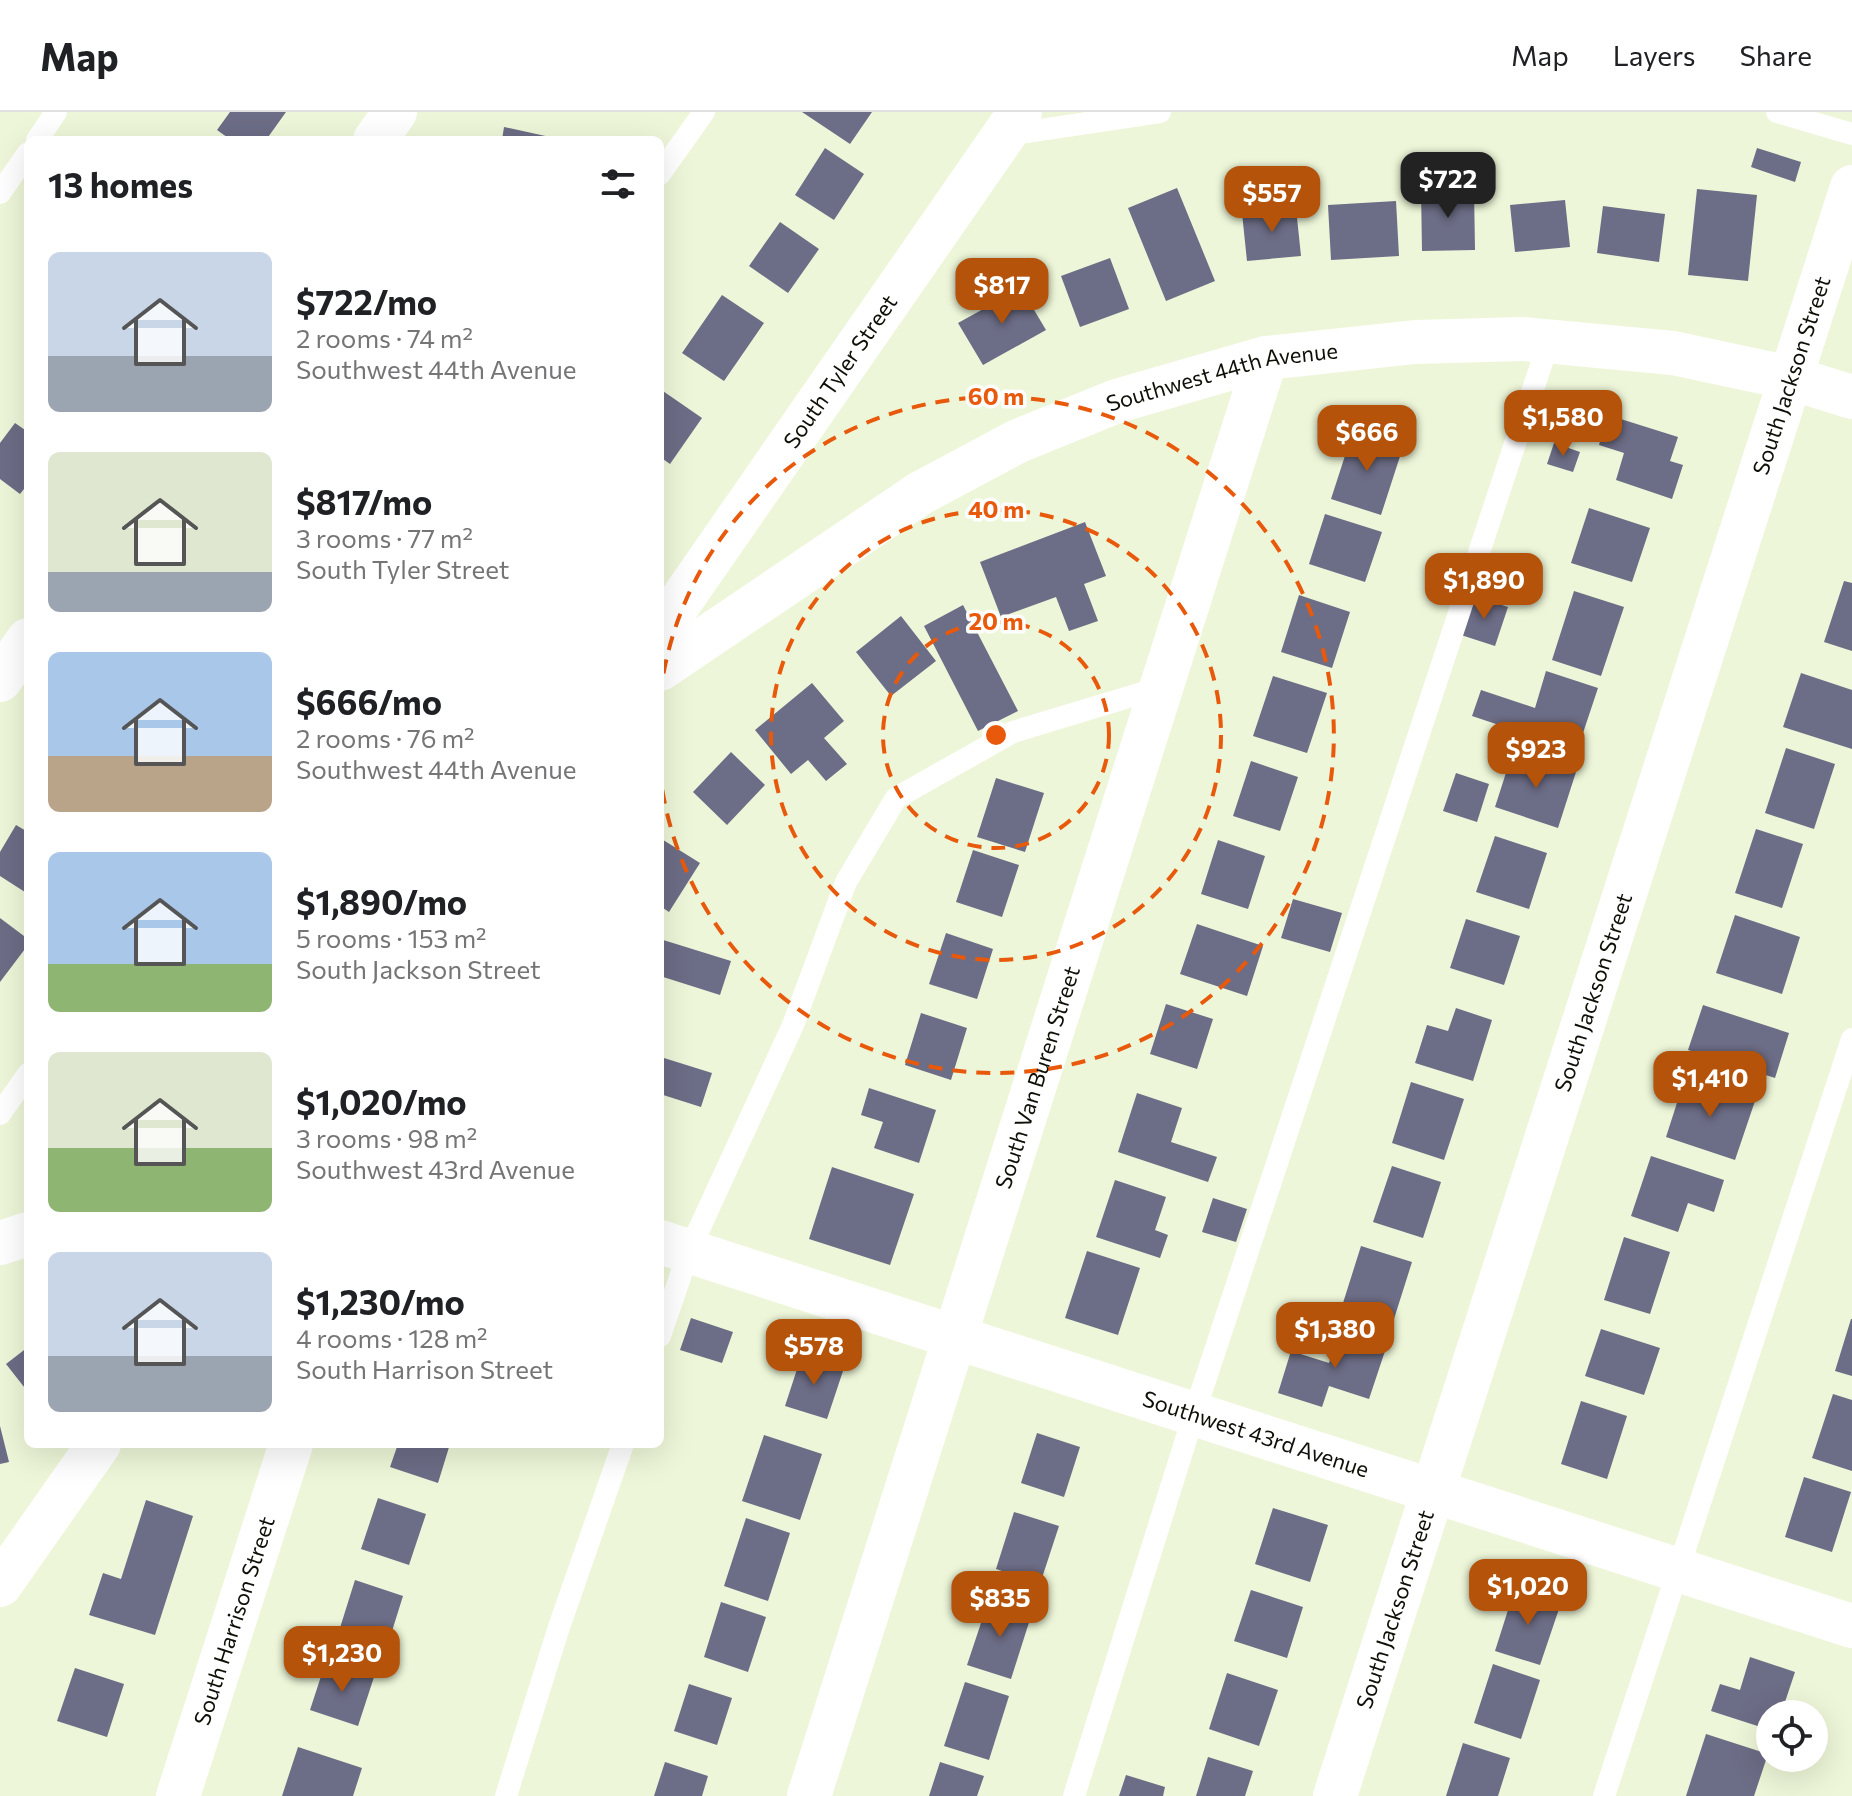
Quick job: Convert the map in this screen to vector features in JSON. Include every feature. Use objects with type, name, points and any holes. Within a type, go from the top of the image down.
[{"type":"street","points":[[378,136],[395,112]]},
{"type":"street","name":"South Tyler Street","points":[[664,625],[1012,124]]},
{"type":"street","name":"South Jackson Street","points":[[1335,1796],[1852,187]]},
{"type":"street","name":"Southwest 44th Avenue","points":[[664,666],[919,494],[1018,441],[1117,401],[1266,358],[1415,342],[1522,339],[1673,353],[1791,378],[1852,397]]},
{"type":"street","name":"South Van Buren Street","points":[[809,1796],[1266,358]]},
{"type":"street","points":[[0,680],[24,646]]},
{"type":"street","points":[[0,1243],[24,1235]]},
{"type":"street","name":"Southwest 43rd Avenue","points":[[675,1247],[1852,1626]]},
{"type":"street","points":[[0,1585],[96,1448]]},
{"type":"street","name":"South Harrison Street","points":[[178,1796],[290,1448]]},
{"type":"lane","points":[[40,136],[56,112]]},
{"type":"lane","points":[[664,168],[704,112]]},
{"type":"lane","points":[[1012,124],[1160,112]]},
{"type":"lane","points":[[1777,112],[1852,134]]},
{"type":"lane","points":[[0,193],[24,159]]},
{"type":"lane","points":[[1074,1796],[1194,1414],[1549,341]]},
{"type":"lane","points":[[664,1312],[675,1247],[793,1025],[846,882],[896,798],[1013,732],[1162,687]]},
{"type":"lane","points":[[1604,1796],[1852,1039]]},
{"type":"lane","points":[[0,1114],[24,1080]]},
{"type":"lane","points":[[506,1796],[559,1627],[622,1448]]},
{"type":"building","points":[[230,112],[286,112],[269,136],[225,136],[217,130]]},
{"type":"building","points":[[802,112],[872,112],[850,144]]},
{"type":"building","points":[[504,127],[545,136],[503,136]]},
{"type":"building","points":[[825,148],[864,174],[834,220],[795,195]]},
{"type":"building","points":[[1757,148],[1801,162],[1795,182],[1751,167]]},
{"type":"building","points":[[1177,188],[1215,281],[1166,301],[1128,208]]},
{"type":"building","points":[[1421,189],[1474,189],[1475,250],[1422,251]]},
{"type":"building","points":[[1697,189],[1757,195],[1748,281],[1688,275]]},
{"type":"building","points":[[1565,200],[1570,247],[1515,252],[1510,205]]},
{"type":"building","points":[[1396,201],[1399,256],[1331,260],[1328,205]]},
{"type":"building","points":[[1603,206],[1665,214],[1659,262],[1597,253]]},
{"type":"building","points":[[1296,208],[1301,256],[1247,261],[1242,213]]},
{"type":"building","points":[[780,222],[819,249],[788,293],[749,266]]},
{"type":"building","points":[[1110,258],[1129,309],[1080,327],[1061,276]]},
{"type":"building","points":[[1021,288],[1046,330],[983,365],[958,323]]},
{"type":"building","points":[[722,295],[764,323],[724,381],[682,353]]},
{"type":"building","points":[[664,392],[702,418],[670,464],[664,460]]},
{"type":"building","points":[[1608,415],[1678,437],[1670,461],[1683,465],[1672,499],[1616,480],[1624,453],[1599,445]]},
{"type":"building","points":[[15,423],[24,429],[24,489],[20,494],[0,479],[0,443]]},
{"type":"building","points":[[1353,431],[1403,447],[1381,515],[1331,499]]},
{"type":"building","points":[[1554,443],[1580,452],[1573,472],[1547,464]]},
{"type":"building","points":[[1589,508],[1650,528],[1632,582],[1571,563]]},
{"type":"building","points":[[1325,514],[1382,532],[1365,582],[1309,564]]},
{"type":"building","points":[[1085,522],[1106,576],[1084,584],[1098,621],[1069,631],[1056,597],[1001,617],[980,562]]},
{"type":"building","points":[[1844,581],[1852,583],[1852,651],[1824,642]]},
{"type":"building","points":[[1574,591],[1624,607],[1601,676],[1552,660]]},
{"type":"building","points":[[1299,595],[1350,612],[1332,668],[1281,652]]},
{"type":"building","points":[[1474,596],[1508,607],[1495,646],[1461,635]]},
{"type":"building","points":[[963,605],[1018,711],[978,731],[924,626]]},
{"type":"building","points":[[901,616],[936,661],[891,696],[856,652]]},
{"type":"building","points":[[1546,671],[1598,688],[1577,751],[1472,716],[1481,690],[1535,708]]},
{"type":"building","points":[[1801,673],[1852,690],[1852,749],[1783,727]]},
{"type":"building","points":[[1273,676],[1327,693],[1307,753],[1253,736]]},
{"type":"building","points":[[812,683],[844,721],[824,738],[847,764],[826,781],[808,760],[791,774],[755,730]]},
{"type":"building","points":[[1786,748],[1835,764],[1814,829],[1765,813]]},
{"type":"building","points":[[1513,751],[1576,772],[1558,828],[1495,807]]},
{"type":"building","points":[[731,752],[765,785],[727,825],[693,792]]},
{"type":"building","points":[[1251,761],[1298,777],[1280,831],[1233,816]]},
{"type":"building","points":[[1456,773],[1489,784],[1477,822],[1443,811]]},
{"type":"building","points":[[996,778],[1044,793],[1025,852],[977,837]]},
{"type":"building","points":[[16,825],[24,830],[24,891],[0,876],[0,852]]},
{"type":"building","points":[[1756,829],[1803,844],[1782,908],[1735,893]]},
{"type":"building","points":[[1495,836],[1547,853],[1529,909],[1476,892]]},
{"type":"building","points":[[664,840],[700,863],[669,912],[664,909]]},
{"type":"building","points":[[1218,840],[1265,856],[1248,909],[1201,894]]},
{"type":"building","points":[[973,850],[1019,865],[1002,917],[956,902]]},
{"type":"building","points":[[1293,899],[1342,913],[1330,952],[1281,938]]},
{"type":"building","points":[[1735,915],[1800,937],[1782,994],[1716,973]]},
{"type":"building","points":[[0,918],[24,936],[24,950],[0,982]]},
{"type":"building","points":[[1466,919],[1520,936],[1504,985],[1450,968]]},
{"type":"building","points":[[1197,924],[1263,946],[1247,996],[1180,974]]},
{"type":"building","points":[[946,933],[993,949],[977,999],[929,984]]},
{"type":"building","points":[[664,940],[731,961],[720,995],[664,977]]},
{"type":"building","points":[[1166,1004],[1213,1019],[1197,1069],[1150,1054]]},
{"type":"building","points":[[1703,1005],[1789,1033],[1775,1078],[1688,1050]]},
{"type":"building","points":[[1456,1008],[1492,1020],[1473,1081],[1415,1063],[1427,1025],[1448,1031]]},
{"type":"building","points":[[921,1013],[967,1028],[951,1080],[905,1065]]},
{"type":"building","points":[[664,1058],[712,1073],[701,1107],[664,1095]]},
{"type":"building","points":[[1685,1078],[1755,1101],[1735,1160],[1666,1137]]},
{"type":"building","points":[[1411,1082],[1464,1099],[1444,1160],[1392,1143]]},
{"type":"building","points":[[869,1088],[936,1110],[919,1163],[874,1148],[883,1122],[861,1115]]},
{"type":"building","points":[[1137,1093],[1182,1108],[1171,1142],[1217,1157],[1208,1182],[1118,1152]]},
{"type":"building","points":[[1651,1156],[1724,1180],[1714,1212],[1688,1203],[1678,1232],[1631,1216]]},
{"type":"building","points":[[1392,1166],[1441,1182],[1423,1238],[1373,1222]]},
{"type":"building","points":[[832,1167],[914,1194],[890,1265],[809,1239]]},
{"type":"building","points":[[1115,1180],[1166,1197],[1155,1230],[1168,1235],[1160,1258],[1096,1237]]},
{"type":"building","points":[[1213,1198],[1247,1209],[1236,1242],[1202,1232]]},
{"type":"building","points":[[1624,1237],[1670,1252],[1650,1314],[1604,1300]]},
{"type":"building","points":[[1361,1246],[1412,1262],[1394,1319],[1343,1303]]},
{"type":"building","points":[[1087,1251],[1140,1268],[1118,1335],[1065,1318]]},
{"type":"building","points":[[691,1318],[733,1332],[722,1363],[680,1350]]},
{"type":"building","points":[[1852,1319],[1852,1376],[1835,1371]]},
{"type":"building","points":[[1340,1329],[1387,1345],[1369,1399],[1329,1386],[1322,1407],[1278,1393],[1291,1351],[1329,1363]]},
{"type":"building","points":[[1601,1329],[1660,1348],[1644,1395],[1585,1376]]},
{"type":"building","points":[[24,1350],[24,1387],[6,1364]]},
{"type":"building","points":[[802,1354],[844,1368],[827,1419],[785,1406]]},
{"type":"building","points":[[1833,1394],[1852,1400],[1852,1471],[1812,1458]]},
{"type":"building","points":[[1581,1401],[1627,1416],[1607,1479],[1561,1464]]},
{"type":"building","points":[[0,1426],[9,1462],[0,1464]]},
{"type":"building","points":[[1037,1433],[1080,1447],[1064,1497],[1021,1483]]},
{"type":"building","points":[[764,1435],[822,1454],[800,1520],[742,1501]]},
{"type":"building","points":[[397,1448],[449,1448],[438,1483],[390,1467]]},
{"type":"building","points":[[1804,1477],[1851,1492],[1832,1552],[1785,1537]]},
{"type":"building","points":[[378,1498],[426,1514],[409,1565],[361,1549]]},
{"type":"building","points":[[146,1500],[193,1516],[155,1635],[89,1615],[103,1573],[121,1579]]},
{"type":"building","points":[[1273,1508],[1328,1525],[1310,1582],[1255,1564]]},
{"type":"building","points":[[1014,1512],[1059,1526],[1040,1584],[996,1569]]},
{"type":"building","points":[[746,1518],[790,1533],[768,1601],[724,1586]]},
{"type":"building","points":[[355,1580],[403,1596],[387,1647],[339,1631]]},
{"type":"building","points":[[1515,1588],[1561,1603],[1540,1665],[1495,1651]]},
{"type":"building","points":[[1251,1590],[1303,1607],[1287,1658],[1234,1641]]},
{"type":"building","points":[[989,1599],[1032,1613],[1011,1679],[967,1665]]},
{"type":"building","points":[[721,1602],[766,1617],[748,1672],[704,1657]]},
{"type":"building","points":[[1750,1657],[1795,1672],[1786,1700],[1756,1700],[1756,1725],[1711,1711],[1720,1684],[1740,1690]]},
{"type":"building","points":[[326,1661],[374,1677],[358,1726],[310,1710]]},
{"type":"building","points":[[1493,1664],[1540,1680],[1521,1739],[1474,1723]]},
{"type":"building","points":[[75,1668],[124,1684],[107,1737],[57,1721]]},
{"type":"building","points":[[1227,1673],[1278,1690],[1259,1746],[1209,1729]]},
{"type":"building","points":[[965,1682],[1009,1696],[989,1760],[944,1746]]},
{"type":"building","points":[[689,1684],[732,1698],[717,1745],[674,1731]]},
{"type":"building","points":[[1706,1734],[1756,1750],[1756,1772],[1762,1772],[1754,1796],[1686,1796]]},
{"type":"building","points":[[1463,1743],[1510,1758],[1498,1796],[1446,1796]]},
{"type":"building","points":[[298,1747],[362,1768],[353,1796],[282,1796]]},
{"type":"building","points":[[1208,1757],[1253,1771],[1245,1796],[1196,1796]]},
{"type":"building","points":[[665,1762],[708,1776],[702,1796],[654,1796]]},
{"type":"building","points":[[940,1762],[984,1776],[977,1796],[929,1796]]},
{"type":"building","points":[[1126,1775],[1165,1787],[1163,1796],[1119,1796]]}]
